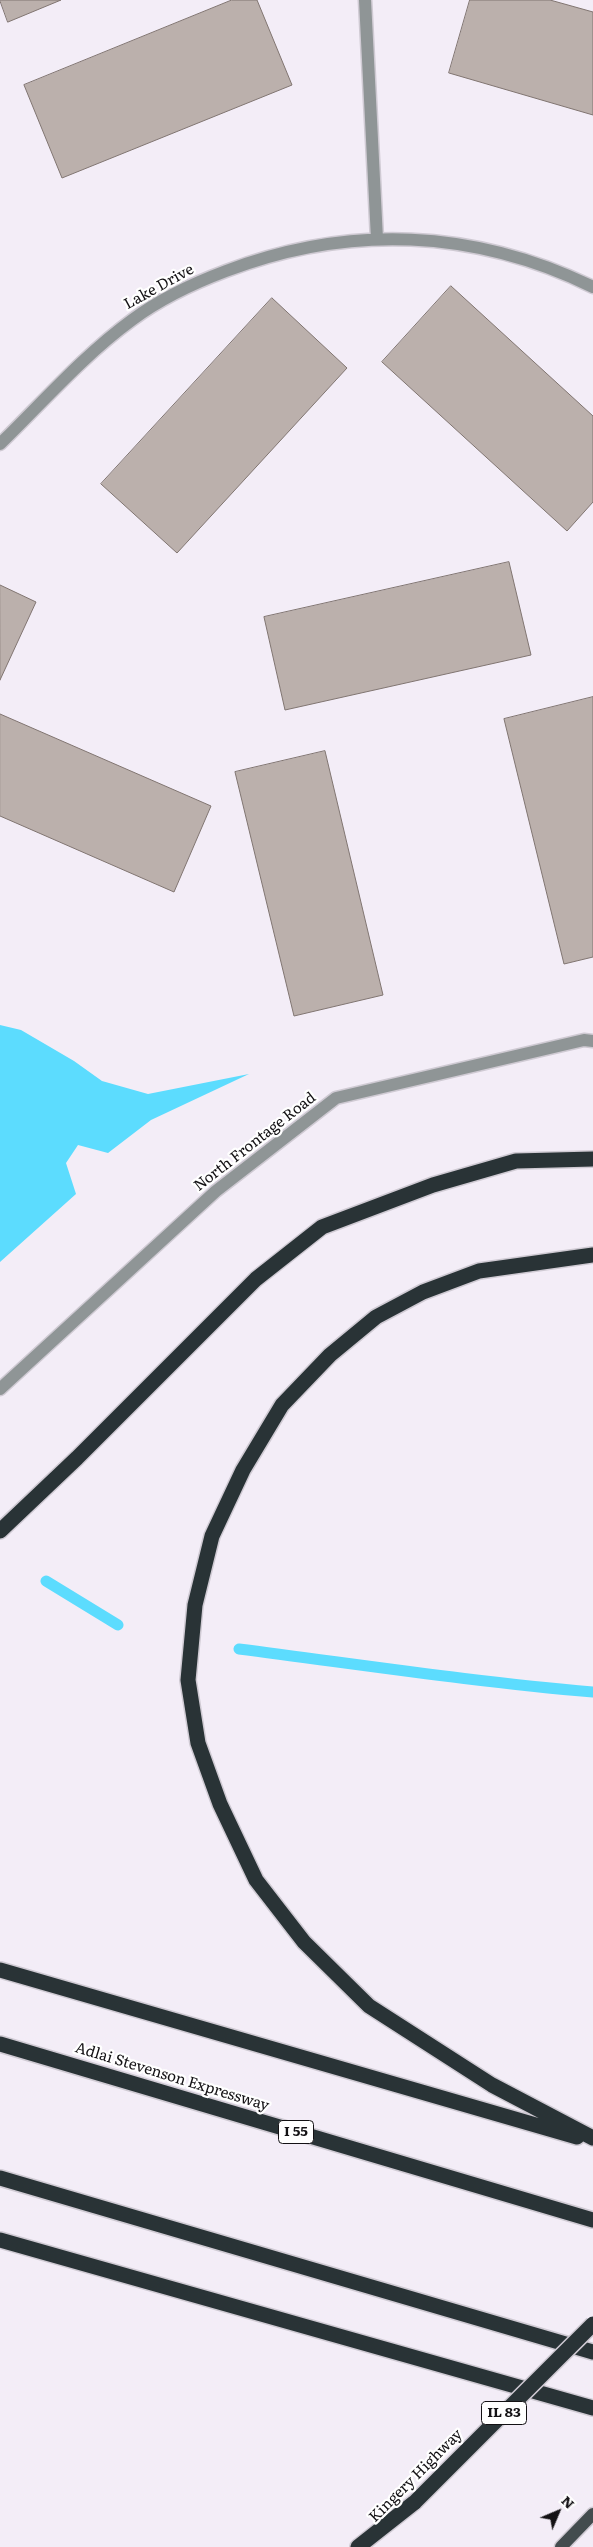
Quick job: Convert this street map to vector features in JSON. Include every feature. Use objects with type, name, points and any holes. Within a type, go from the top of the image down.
[{"type":"highway","points":[[0,1531],[77,1458],[256,1279],[322,1227],[433,1185],[516,1161],[593,1159]]},
{"type":"highway","points":[[593,1255],[480,1271],[431,1289],[376,1317],[330,1354],[282,1405],[242,1470],[212,1536],[195,1604],[188,1680],[198,1743],[220,1804],[256,1880],[304,1942],[369,2006],[492,2085],[593,2140]]},
{"type":"highway","points":[[0,1970],[593,2140]]},
{"type":"highway","name":"Adlai Stevenson Expressway","points":[[0,2044],[593,2220]]},
{"type":"highway","points":[[0,2178],[593,2352]]},
{"type":"highway","points":[[2,2241],[593,2408]]},
{"type":"highway","name":"Kingery Highway","points":[[415,2502],[593,2324]]},
{"type":"highway","points":[[358,2547],[415,2502]]},
{"type":"main road","name":"Kingery Highway","points":[[371,2547],[415,2502]]},
{"type":"main road","points":[[561,2547],[593,2514]]},
{"type":"street","points":[[365,0],[377,239]]},
{"type":"street","name":"Lake Drive","points":[[0,444],[96,347],[134,318],[197,282],[263,257],[333,242],[377,239],[430,240],[468,245],[514,255],[559,270],[593,287]]},
{"type":"street","name":"North Frontage Road","points":[[0,1389],[216,1191],[336,1098],[584,1040],[593,1040]]},
{"type":"water","points":[[0,1025],[21,1030],[74,1061],[102,1081],[148,1094],[249,1074],[151,1120],[108,1153],[78,1145],[66,1163],[76,1194],[0,1262]]},
{"type":"building","points":[[0,0],[61,0],[8,22]]},
{"type":"building","points":[[232,0],[257,0],[292,85],[62,178],[24,85]]},
{"type":"building","points":[[470,0],[550,0],[593,12],[593,115],[449,73]]},
{"type":"building","points":[[451,286],[593,416],[593,502],[567,531],[382,362]]},
{"type":"building","points":[[272,298],[347,368],[177,553],[101,484]]},
{"type":"building","points":[[509,562],[531,655],[285,710],[264,617]]},
{"type":"building","points":[[0,585],[36,602],[0,680]]},
{"type":"building","points":[[593,697],[593,957],[564,964],[504,719]]},
{"type":"building","points":[[0,714],[211,806],[174,892],[0,816]]},
{"type":"building","points":[[325,751],[383,995],[294,1016],[235,772]]},
{"type":"waterway","points":[[46,1581],[118,1625]]},
{"type":"waterway","points":[[239,1649],[460,1678],[593,1692]]}]
